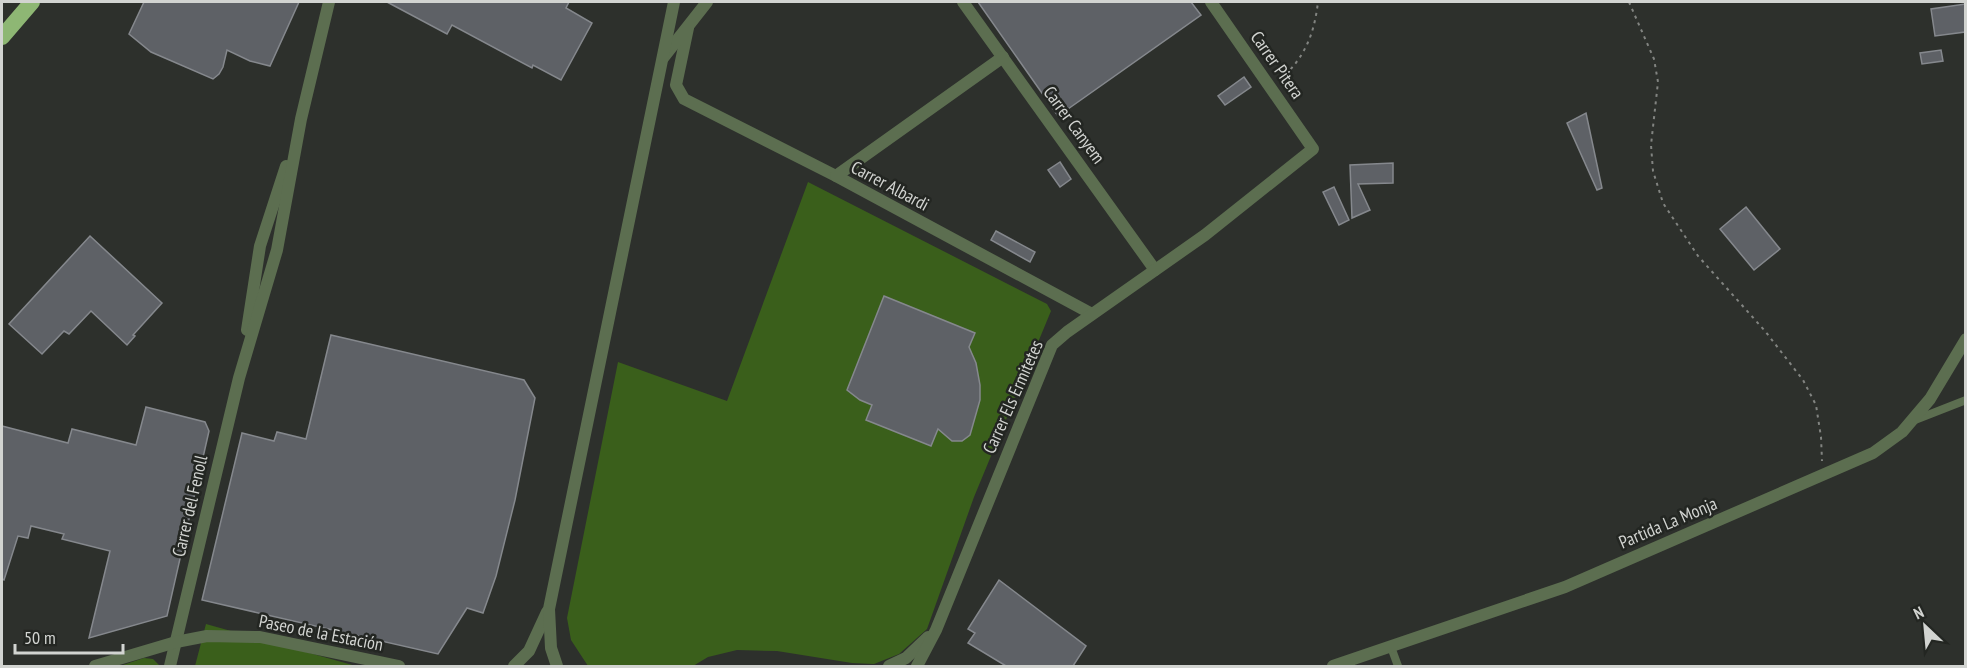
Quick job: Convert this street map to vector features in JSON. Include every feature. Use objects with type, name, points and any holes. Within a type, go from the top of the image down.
[{"type":"highway","points":[[2,32],[32,2]]},
{"type":"highway","points":[[2,37],[18,17]]},
{"type":"street","name":"Carrer del Fenoll","points":[[170,666],[239,378],[277,250],[301,119],[329,2]]},
{"type":"street","points":[[557,666],[550,648],[549,609],[674,2]]},
{"type":"street","points":[[661,61],[707,2]]},
{"type":"street","name":"Carrer Canyem","points":[[963,2],[1155,270]]},
{"type":"street","name":"Carrer Pitera","points":[[1211,2],[1313,149]]},
{"type":"street","name":"Carrer Albardi","points":[[688,28],[676,85],[684,99],[836,176],[1092,314]]},
{"type":"street","points":[[836,176],[1003,57]]},
{"type":"street","name":"Carrer del Fenoll","points":[[239,378],[260,246],[301,119]]},
{"type":"street","name":"Carrer Els Ermitetes","points":[[917,666],[936,630],[1052,345],[1092,314],[1205,235],[1313,149]]},
{"type":"street","name":"Partida La Monja","points":[[1334,666],[1565,587],[1873,453],[1902,432],[1930,399],[1965,339]]},
{"type":"street","points":[[515,666],[529,651],[549,609]]},
{"type":"street","name":"Carrer Els Ermitetes","points":[[889,666],[906,658],[936,630]]},
{"type":"street","name":"Paseo de la Estación","points":[[95,666],[176,642],[207,636],[260,637],[399,666]]},
{"type":"lane","points":[[1910,422],[1965,400]]},
{"type":"lane","points":[[1390,647],[1398,666]]},
{"type":"path","points":[[1271,88],[1293,68],[1308,45],[1318,2]]},
{"type":"path","points":[[1629,2],[1654,59],[1658,82],[1651,145],[1653,171],[1663,203],[1698,256],[1765,331],[1803,380],[1816,405],[1821,437],[1822,475]]},
{"type":"green space","points":[[808,182],[1047,304],[1051,311],[974,497],[927,629],[899,654],[874,664],[852,663],[777,651],[737,650],[708,657],[693,666],[588,666],[571,640],[567,618],[618,362],[727,401]]},
{"type":"green space","points":[[206,624],[356,666],[195,666]]},
{"type":"green space","points":[[144,658],[153,659],[160,666],[120,666]]},
{"type":"building","points":[[144,2],[299,2],[270,66],[250,61],[227,50],[223,67],[213,79],[151,52],[129,34]]},
{"type":"building","points":[[387,2],[569,2],[566,8],[592,23],[561,80],[533,65],[532,68],[452,25],[447,34]]},
{"type":"building","points":[[978,2],[1191,2],[1201,15],[1058,116]]},
{"type":"building","points":[[1965,4],[1965,32],[1935,36],[1931,9]]},
{"type":"building","points":[[1941,50],[1943,61],[1922,64],[1920,53]]},
{"type":"building","points":[[1244,77],[1251,87],[1225,105],[1218,96]]},
{"type":"building","points":[[1586,113],[1602,188],[1597,190],[1567,123]]},
{"type":"building","points":[[1060,162],[1071,179],[1060,187],[1048,170]]},
{"type":"building","points":[[1393,163],[1393,183],[1358,184],[1370,210],[1352,218],[1350,165]]},
{"type":"building","points":[[1334,187],[1349,220],[1339,225],[1323,192]]},
{"type":"building","points":[[1746,207],[1780,249],[1754,270],[1720,229]]},
{"type":"building","points":[[996,231],[1035,252],[1030,262],[991,240]]},
{"type":"building","points":[[90,236],[162,303],[127,345],[91,311],[69,334],[64,331],[42,354],[9,324]]},
{"type":"building","points":[[884,296],[975,333],[969,347],[976,363],[980,400],[970,435],[962,441],[952,441],[938,429],[931,446],[866,420],[872,405],[860,400],[847,390]]},
{"type":"building","points":[[331,335],[524,380],[535,398],[515,500],[496,576],[483,613],[467,608],[438,654],[202,600],[242,433],[274,441],[277,432],[306,439]]},
{"type":"building","points":[[146,407],[205,422],[209,431],[167,616],[89,638],[110,551],[62,539],[64,534],[31,526],[28,538],[18,536],[4,580],[2,579],[2,426],[68,443],[72,429],[136,445]]},
{"type":"building","points":[[999,580],[1086,646],[1073,666],[1006,666],[968,643],[975,633],[968,629]]}]
